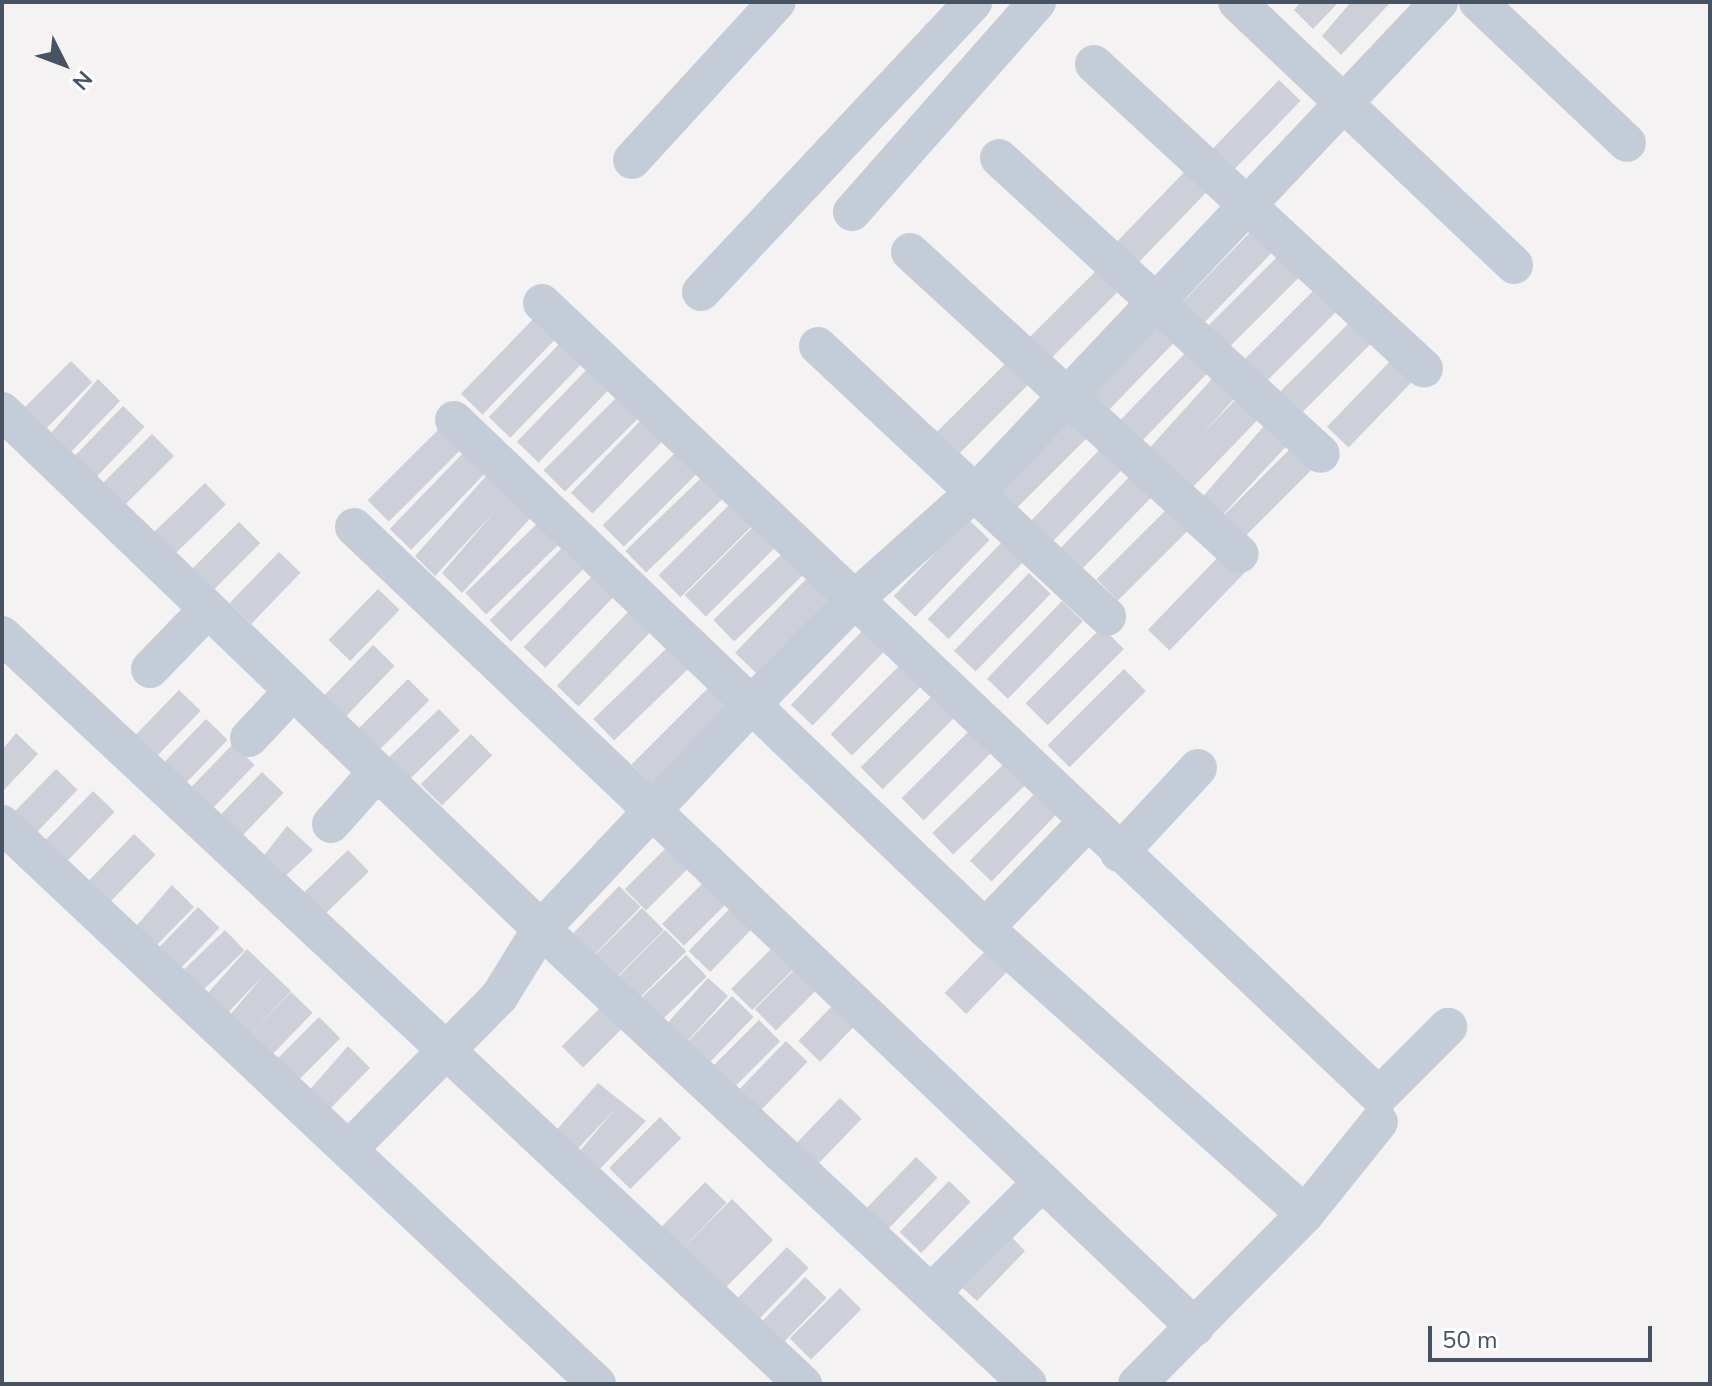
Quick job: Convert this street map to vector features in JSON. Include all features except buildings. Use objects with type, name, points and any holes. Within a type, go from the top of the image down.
[{"type":"street","points":[[632,160],[777,2]]},
{"type":"street","points":[[701,292],[973,2]]},
{"type":"street","points":[[852,212],[1037,2]]},
{"type":"street","points":[[1237,2],[1514,265]]},
{"type":"street","points":[[349,1149],[499,997],[541,929],[652,809],[856,598],[975,492],[1244,204],[1439,2]]},
{"type":"street","points":[[1478,2],[1627,143]]},
{"type":"street","points":[[1094,64],[1424,368]]},
{"type":"street","points":[[999,158],[1321,454]]},
{"type":"street","points":[[910,252],[1239,554]]},
{"type":"street","points":[[542,303],[856,598],[1119,853],[1379,1096],[1448,1027]]},
{"type":"street","points":[[818,346],[1107,616]]},
{"type":"street","points":[[2,411],[541,929],[1028,1384]]},
{"type":"street","points":[[454,420],[754,702],[985,928],[1305,1214]]},
{"type":"street","points":[[354,527],[1195,1327]]},
{"type":"street","points":[[150,669],[208,609]]},
{"type":"street","points":[[2,635],[803,1384]]},
{"type":"street","points":[[249,738],[293,691]]},
{"type":"street","points":[[1119,853],[1198,768]]},
{"type":"street","points":[[331,824],[377,772]]},
{"type":"street","points":[[985,928],[1087,822]]},
{"type":"street","points":[[2,824],[597,1384]]},
{"type":"street","points":[[1137,1384],[1305,1214],[1379,1122]]},
{"type":"street","points":[[932,1292],[1042,1182]]}]
